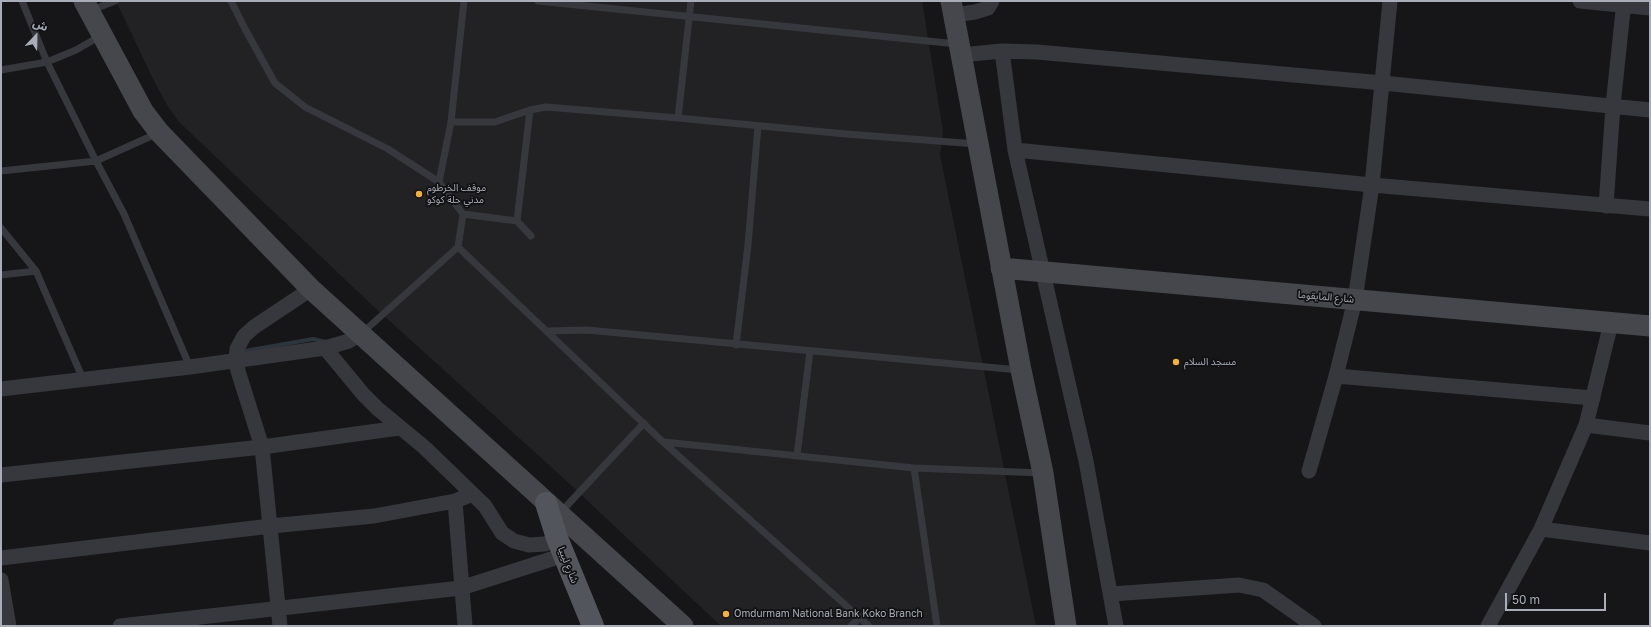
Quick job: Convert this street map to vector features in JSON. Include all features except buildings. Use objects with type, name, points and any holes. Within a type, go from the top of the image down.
[{"type":"main road","points":[[87,6],[143,111],[159,132],[311,290],[678,625]]},
{"type":"main road","points":[[952,8],[1001,268],[1043,473],[1066,626]]},
{"type":"main road","name":"شارع المايقوما","points":[[1001,268],[1650,326]]},
{"type":"main road","name":"شارع ليبيا","points":[[552,509],[560,547],[593,626]]},
{"type":"street","points":[[952,8],[975,12],[988,8],[992,1]]},
{"type":"street","points":[[1309,471],[1336,376],[1355,300],[1372,185],[1390,1]]},
{"type":"street","points":[[1580,1],[1624,3],[1650,8]]},
{"type":"street","points":[[1606,206],[1613,106],[1624,3]]},
{"type":"street","points":[[960,50],[1037,52],[1383,83],[1650,110]]},
{"type":"street","points":[[1002,52],[1016,150],[1086,461],[1116,626]]},
{"type":"street","points":[[1016,150],[1372,185],[1650,209]]},
{"type":"street","points":[[280,626],[262,447],[246,398],[236,359],[237,349],[244,336],[254,327],[311,290]]},
{"type":"street","points":[[1495,623],[1541,529],[1586,426],[1611,322]]},
{"type":"street","points":[[1,388],[190,367],[236,359],[325,348],[349,341],[360,334]]},
{"type":"street","points":[[325,348],[363,394],[399,428],[424,447],[485,506],[502,533],[514,541],[529,545],[545,544],[560,547]]},
{"type":"street","points":[[1336,376],[1593,398]]},
{"type":"street","points":[[1586,426],[1650,434]]},
{"type":"street","points":[[1,475],[262,447],[399,428]]},
{"type":"street","points":[[1,558],[271,526],[374,516],[455,501],[473,494]]},
{"type":"street","points":[[455,501],[465,626]]},
{"type":"street","points":[[1541,529],[1650,543]]},
{"type":"street","points":[[120,626],[461,588],[560,547]]},
{"type":"street","points":[[1,580],[9,626]]},
{"type":"street","points":[[1111,594],[1239,585],[1263,590],[1314,626]]},
{"type":"lane","points":[[22,1],[47,62],[124,214],[190,367]]},
{"type":"lane","points":[[87,6],[115,1]]},
{"type":"lane","points":[[231,1],[275,83],[305,107],[388,149],[439,182],[463,214],[458,247],[360,334]]},
{"type":"lane","points":[[439,182],[451,122],[464,1]]},
{"type":"lane","points":[[538,1],[689,17],[960,50]]},
{"type":"lane","points":[[678,118],[691,1]]},
{"type":"lane","points":[[1,70],[47,62],[76,50],[102,35]]},
{"type":"lane","points":[[451,122],[495,122],[530,110],[546,107],[978,144]]},
{"type":"lane","points":[[517,221],[530,110]]},
{"type":"lane","points":[[736,345],[748,245],[758,126]]},
{"type":"lane","points":[[1,171],[96,161],[159,132]]},
{"type":"lane","points":[[463,214],[517,221],[531,236]]},
{"type":"lane","points":[[1,228],[36,271],[83,379]]},
{"type":"lane","points":[[458,247],[520,308],[547,331],[664,442],[869,626]]},
{"type":"lane","points":[[1,275],[36,271]]},
{"type":"lane","points":[[547,331],[587,330],[736,345],[1021,370]]},
{"type":"lane","points":[[797,455],[810,351]]},
{"type":"lane","points":[[552,509],[644,423]]},
{"type":"lane","points":[[664,442],[914,468],[1043,473]]},
{"type":"lane","points":[[914,468],[937,626]]},
{"type":"lane","points":[[851,626],[860,617]]},
{"type":"shaded area","points":[[116,1],[922,1],[943,131],[940,155],[1036,626],[721,626],[560,475],[373,306],[179,122],[167,105],[153,79]]},
{"type":"waterway","points":[[245,351],[313,339],[326,342]]},
{"type":"place","name":"موقف الخرطوم مدني حلة كوكو","points":[[419,194]]},
{"type":"place","name":"مسجد السلام","points":[[1176,362]]},
{"type":"place","name":"Omdurmam National Bank Koko Branch","points":[[726,614]]}]
